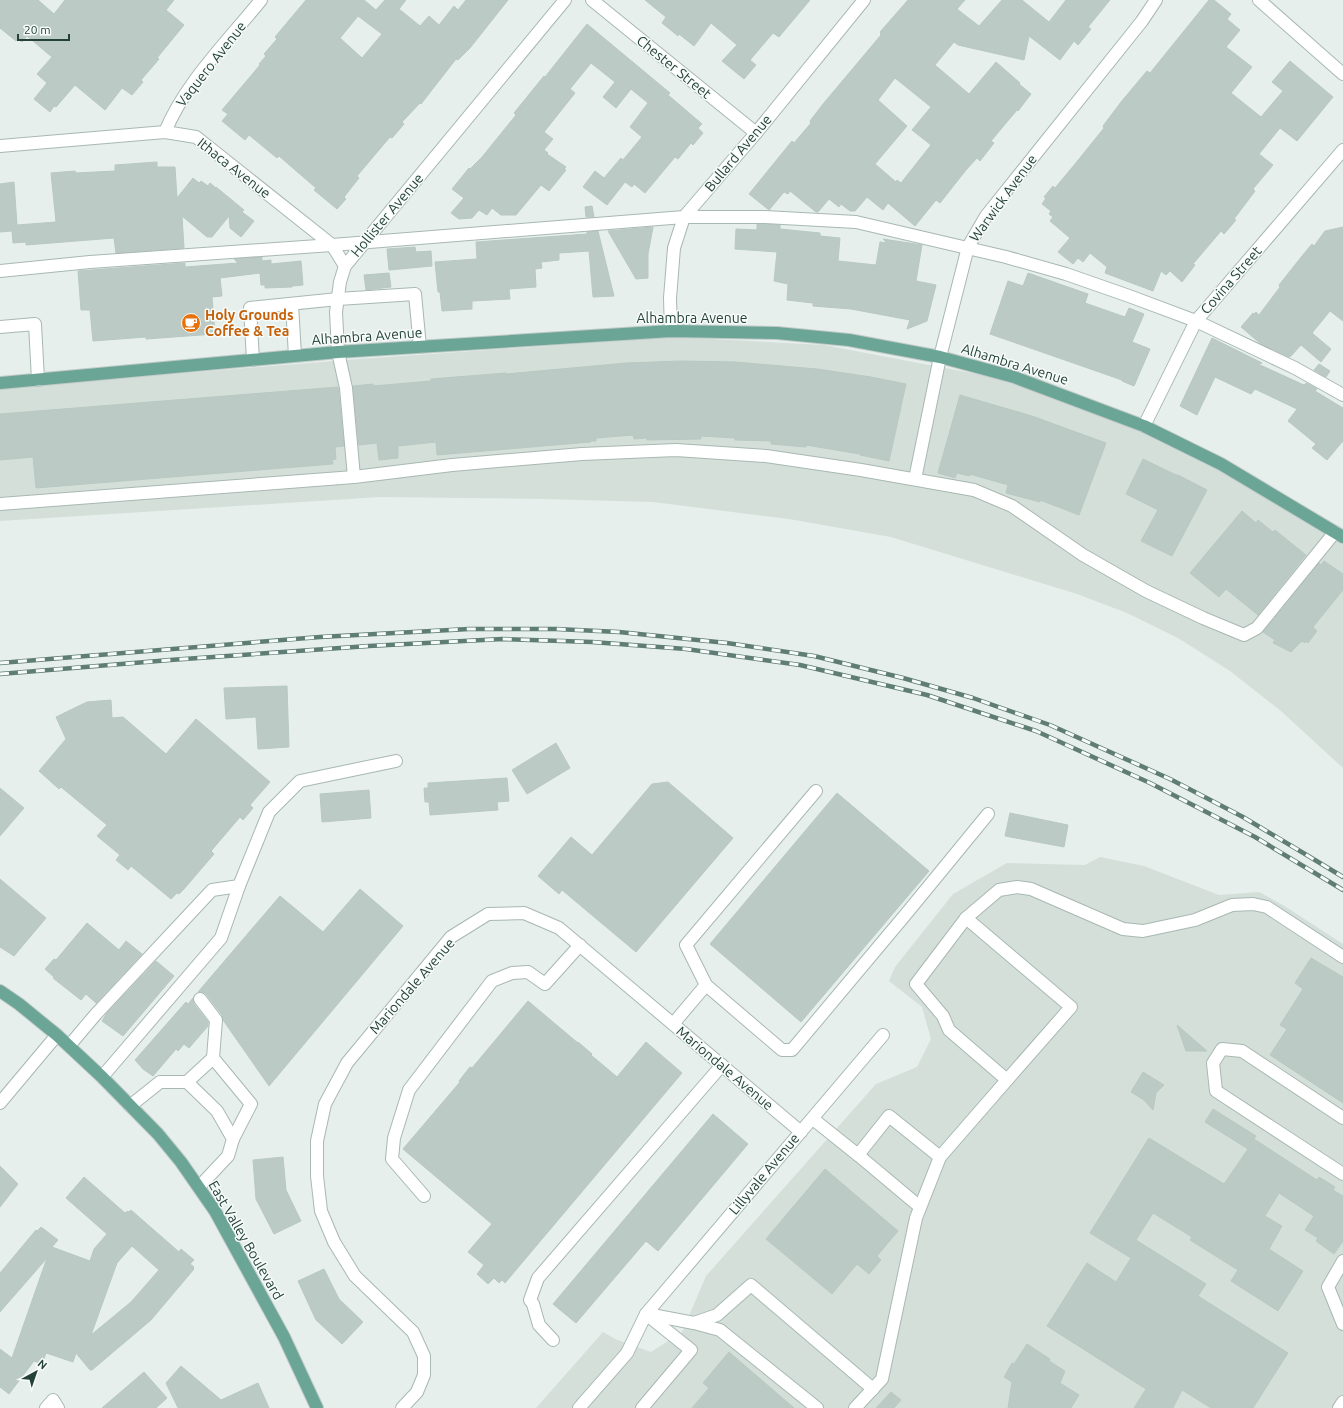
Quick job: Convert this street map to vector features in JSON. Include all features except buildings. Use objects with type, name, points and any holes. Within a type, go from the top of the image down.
[{"type":"main road","name":"Alhambra Avenue","points":[[0,383],[338,352],[671,331],[777,333],[849,340],[940,357],[1014,377],[1144,426],[1221,464],[1340,534]]},
{"type":"main road","name":"East Valley Boulevard","points":[[0,991],[19,1004],[57,1035],[102,1077],[158,1134],[199,1187],[216,1211],[284,1337],[317,1408]]},
{"type":"street","name":"Vaquero Avenue","points":[[165,132],[173,113],[194,81],[261,0]]},
{"type":"street","name":"Hollister Avenue","points":[[354,477],[346,388],[338,352],[336,312],[340,282],[345,266],[565,0]]},
{"type":"street","name":"Chester Street","points":[[592,0],[756,133]]},
{"type":"street","name":"Bullard Avenue","points":[[671,331],[670,298],[674,248],[684,217],[756,133],[864,0]]},
{"type":"street","name":"Warwick Avenue","points":[[915,479],[940,357],[968,247],[986,216],[1142,21],[1156,0]]},
{"type":"street","points":[[1259,0],[1343,74]]},
{"type":"street","name":"Ithaca Avenue","points":[[0,146],[165,132],[196,137],[332,245],[345,266]]},
{"type":"street","name":"Covina Street","points":[[1144,426],[1196,321],[1343,150]]},
{"type":"street","points":[[0,271],[106,261],[332,245],[684,217],[765,217],[856,222],[968,247],[1066,274],[1196,321],[1296,368],[1343,395]]},
{"type":"street","points":[[253,360],[250,308],[338,299],[415,294],[420,347]]},
{"type":"street","points":[[292,304],[295,356]]},
{"type":"street","points":[[0,326],[36,324],[38,380]]},
{"type":"street","points":[[0,504],[354,477],[452,465],[582,454],[676,450],[766,456],[861,470],[974,490],[1012,506],[1083,555],[1146,590],[1203,618],[1244,635],[1257,628],[1340,534]]},
{"type":"street","points":[[102,1077],[221,938],[239,886],[268,812],[300,781],[396,761]]},
{"type":"street","points":[[816,791],[686,944],[706,985],[782,1050],[792,1050],[988,814]]},
{"type":"street","points":[[69,1046],[96,1014],[212,890],[239,886]]},
{"type":"street","points":[[1007,1080],[949,1030],[943,1016],[916,984],[966,918],[999,890],[1017,887],[1031,889],[1123,929],[1143,930],[1195,920],[1232,905],[1253,904],[1267,907],[1343,957]]},
{"type":"street","name":"Mariondale Avenue","points":[[402,1408],[417,1392],[424,1375],[424,1356],[412,1332],[355,1276],[334,1242],[322,1211],[317,1176],[316,1141],[325,1104],[347,1063],[452,937],[488,914],[524,913],[559,928],[801,1132]]},
{"type":"street","points":[[855,1408],[882,1378],[916,1218],[940,1157],[1071,1007],[966,918]]},
{"type":"street","points":[[424,1196],[392,1159],[394,1138],[409,1090],[492,982],[512,973],[528,972],[545,984],[580,945]]},
{"type":"street","points":[[673,1024],[706,985]]},
{"type":"street","points":[[130,1106],[160,1082],[187,1082],[213,1058],[216,1020],[200,999]]},
{"type":"street","points":[[0,1104],[57,1035]]},
{"type":"street","name":"Lillyvale Avenue","points":[[579,1408],[627,1352],[646,1314],[883,1035]]},
{"type":"street","points":[[1343,1118],[1242,1051],[1222,1049],[1214,1063],[1216,1091],[1343,1174]]},
{"type":"street","points":[[199,1187],[228,1156],[233,1139],[251,1104],[213,1058]]},
{"type":"street","points":[[553,1340],[539,1326],[533,1304],[530,1300],[538,1278],[722,1065]]},
{"type":"street","points":[[187,1082],[217,1111],[233,1139]]},
{"type":"street","points":[[858,1155],[889,1116],[940,1157]]},
{"type":"street","points":[[813,1119],[920,1207]]},
{"type":"street","points":[[1343,1261],[1328,1287],[1341,1310],[1343,1324]]},
{"type":"street","points":[[694,1323],[717,1315],[751,1285],[873,1389]]},
{"type":"street","points":[[646,1314],[694,1323],[720,1330],[817,1408]]},
{"type":"street","points":[[642,1408],[691,1350],[646,1314]]},
{"type":"street","points":[[1339,1408],[1343,1402]]},
{"type":"shaded area","points":[[675,337],[824,345],[992,377],[1078,402],[1213,463],[1343,542],[1343,768],[1281,711],[1230,671],[1178,638],[1127,613],[1077,594],[891,537],[789,519],[653,502],[543,499],[380,497],[0,521],[0,388],[346,360]]},
{"type":"shaded area","points":[[1100,857],[1144,866],[1219,895],[1259,892],[1283,905],[1343,944],[1343,1408],[536,1408],[603,1332],[615,1339],[651,1352],[682,1332],[706,1276],[876,1084],[917,1067],[931,1039],[922,1007],[889,981],[895,967],[953,894],[1007,863],[1085,865]]},
{"type":"railway","points":[[0,663],[320,637],[469,629],[556,629],[619,632],[727,643],[814,656],[903,678],[973,698],[1050,725],[1170,779],[1243,817],[1343,877]]},
{"type":"railway","points":[[0,674],[369,646],[502,639],[592,642],[686,649],[800,665],[927,695],[1036,731],[1150,783],[1255,837],[1343,890]]},
{"type":"place","name":"Holy Grounds Coffee & Tea","points":[[191,323]]}]
